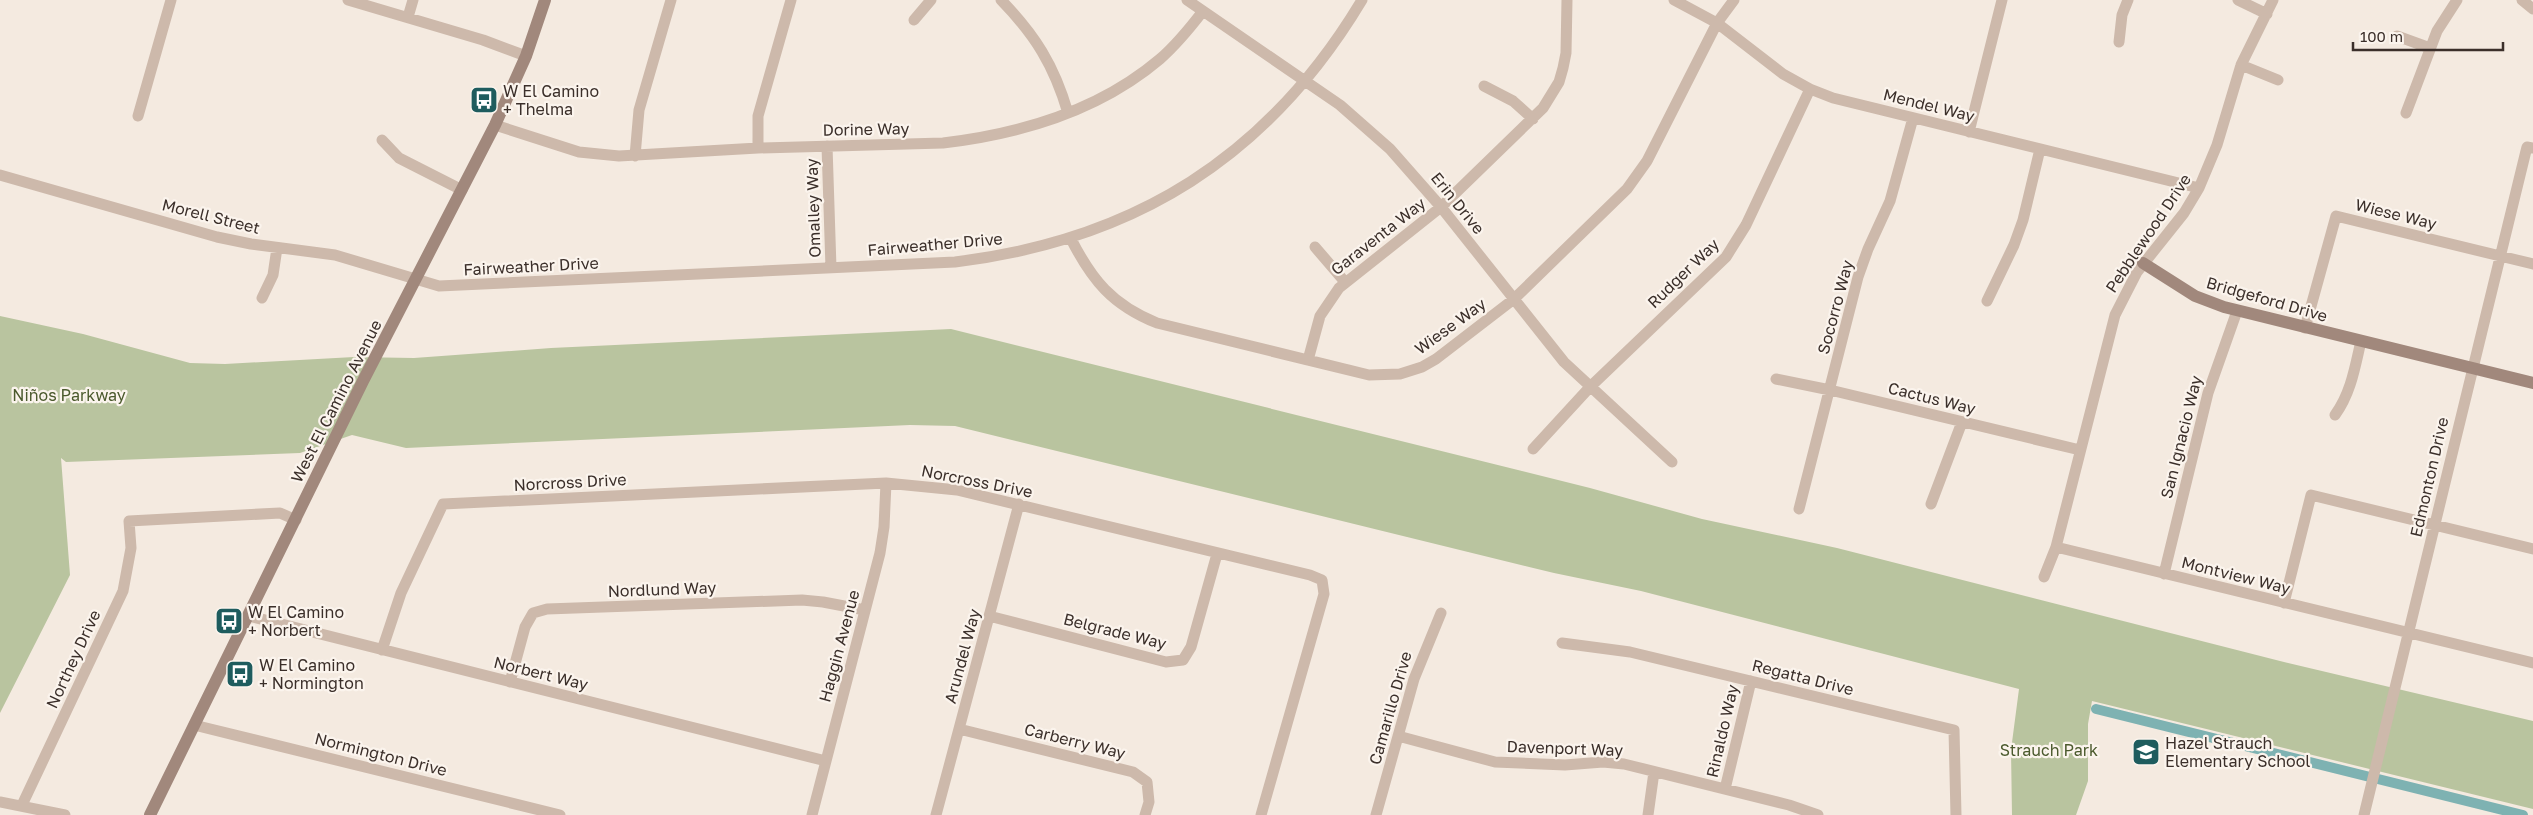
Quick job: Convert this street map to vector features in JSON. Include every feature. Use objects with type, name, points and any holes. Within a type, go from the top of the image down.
[{"type":"main road","name":"West El Camino Avenue","points":[[150,815],[495,125],[526,56],[545,0]]},
{"type":"main road","name":"Bridgeford Drive","points":[[2143,263],[2195,296],[2237,311],[2533,383]]},
{"type":"street","points":[[138,116],[171,0]]},
{"type":"street","points":[[348,0],[408,17],[526,56]]},
{"type":"street","points":[[408,17],[413,0]]},
{"type":"street","points":[[635,156],[639,110],[671,0]]},
{"type":"street","points":[[758,148],[758,116],[790,0]]},
{"type":"street","points":[[914,20],[931,0]]},
{"type":"street","points":[[1001,0],[1042,48],[1056,78],[1068,112]]},
{"type":"street","name":"Erin Drive","points":[[1187,0],[1306,82],[1359,121],[1390,149],[1441,207],[1564,362],[1672,462]]},
{"type":"street","name":"Fairweather Drive","points":[[416,280],[439,286],[973,260],[1026,251],[1071,239],[1136,212],[1191,182],[1249,139],[1306,82],[1344,31],[1362,0]]},
{"type":"street","name":"Garaventa Way","points":[[1308,360],[1320,316],[1328,301],[1345,282],[1441,207],[1533,119],[1552,96],[1563,68],[1566,53],[1567,0]]},
{"type":"street","name":"Mendel Way","points":[[1674,0],[1717,23],[1764,61],[1810,88],[1833,98],[2199,188]]},
{"type":"street","name":"Wiese Way","points":[[1071,239],[1084,263],[1100,286],[1126,308],[1144,318],[1369,375],[1385,376],[1415,370],[1436,359],[1514,299],[1638,176],[1717,23],[1734,0]]},
{"type":"street","points":[[1969,132],[2002,0]]},
{"type":"street","points":[[2119,42],[2122,14],[2128,0]]},
{"type":"street","points":[[2238,0],[2267,14]]},
{"type":"street","name":"Pebblewood Drive","points":[[2044,577],[2056,547],[2115,315],[2125,293],[2143,263],[2178,221],[2199,188],[2218,145],[2241,65],[2273,0]]},
{"type":"street","points":[[2406,113],[2437,31],[2457,0]]},
{"type":"street","points":[[2522,0],[2533,9]]},
{"type":"street","name":"Dorine Way","points":[[495,125],[579,152],[635,156],[758,148],[943,143],[972,140],[1007,133],[1068,112],[1095,100],[1139,75],[1178,41],[1203,12]]},
{"type":"street","points":[[2397,36],[2430,48]]},
{"type":"street","points":[[2241,65],[2278,80]]},
{"type":"street","points":[[1484,86],[1513,101],[1533,119]]},
{"type":"street","name":"Rudger Way","points":[[1533,449],[1590,387],[1726,257],[1746,225],[1810,88]]},
{"type":"street","name":"Socorro Way","points":[[1799,509],[1858,276],[1868,249],[1890,202],[1913,118]]},
{"type":"street","points":[[382,140],[399,158],[462,190]]},
{"type":"street","name":"Omalley Way","points":[[827,146],[831,268]]},
{"type":"street","name":"Edmonton Drive","points":[[2364,815],[2436,524],[2471,368],[2530,148]]},
{"type":"street","points":[[1988,300],[2014,245],[2023,220],[2040,149]]},
{"type":"street","name":"Morell Street","points":[[0,174],[217,237],[277,248],[335,255],[416,280]]},
{"type":"street","name":"Wiese Way","points":[[2305,328],[2336,216],[2533,264]]},
{"type":"street","points":[[1315,247],[1345,282]]},
{"type":"street","points":[[262,298],[273,275],[277,248]]},
{"type":"street","name":"San Ignacio Way","points":[[2164,574],[2208,393],[2237,311]]},
{"type":"street","points":[[2334,415],[2345,399],[2351,384],[2361,341]]},
{"type":"street","name":"Cactus Way","points":[[1776,379],[1830,390],[2080,450]]},
{"type":"street","points":[[1931,504],[1962,422]]},
{"type":"street","name":"Norcross Drive","points":[[382,650],[401,593],[443,504],[886,483],[957,490],[1322,580],[1324,594],[1261,815]]},
{"type":"street","name":"Haggin Avenue","points":[[812,815],[865,610],[884,527],[886,483]]},
{"type":"street","points":[[2284,603],[2311,495],[2533,549]]},
{"type":"street","name":"Arundel Way","points":[[936,815],[1019,504]]},
{"type":"street","name":"Northey Drive","points":[[22,805],[123,591],[131,548],[129,521],[280,513],[296,520]]},
{"type":"street","name":"Montview Way","points":[[2056,547],[2284,603],[2409,631],[2533,663]]},
{"type":"street","name":"Belgrade Way","points":[[989,616],[1166,662],[1183,660],[1191,647],[1217,554]]},
{"type":"street","name":"Nordlund Way","points":[[510,682],[525,627],[533,613],[547,609],[802,600],[865,610]]},
{"type":"street","name":"Camarillo Drive","points":[[1376,815],[1422,656],[1441,613]]},
{"type":"street","name":"Norbert Way","points":[[249,616],[826,761]]},
{"type":"street","name":"Regatta Drive","points":[[1562,643],[1630,652],[1954,730],[1956,815]]},
{"type":"street","name":"Rinaldo Way","points":[[1725,789],[1751,681]]},
{"type":"street","name":"Normington Drive","points":[[194,725],[560,815]]},
{"type":"street","name":"Carberry Way","points":[[959,729],[1133,772],[1147,782],[1149,802],[1144,815]]},
{"type":"street","name":"Davenport Way","points":[[1398,736],[1495,762],[1565,765],[1603,762],[1725,789],[1818,815]]},
{"type":"street","points":[[1648,815],[1654,772]]},
{"type":"street","points":[[0,802],[65,815]]},
{"type":"green space","name":"Niños Parkway","points":[[0,316],[83,334],[190,363],[225,364],[354,357],[414,358],[551,348],[951,329],[1590,488],[1702,519],[1837,548],[2280,661],[2533,721],[2533,809],[2092,701],[2088,724],[2088,781],[2076,815],[2012,815],[2011,750],[2019,689],[1641,591],[1554,573],[955,426],[910,425],[406,448],[352,435],[300,453],[66,462],[61,458],[70,575],[0,713]]},
{"type":"waterway","points":[[2096,709],[2523,815]]},
{"type":"place","name":"W El Camino + Thelma","points":[[484,100]]},
{"type":"place","name":"W El Camino + Norbert","points":[[229,621]]},
{"type":"place","name":"W El Camino + Normington","points":[[240,674]]},
{"type":"place","name":"Hazel Strauch Elementary School","points":[[2146,752]]},
{"type":"park label","name":"Strauch Park","points":[[2049,750]]}]
